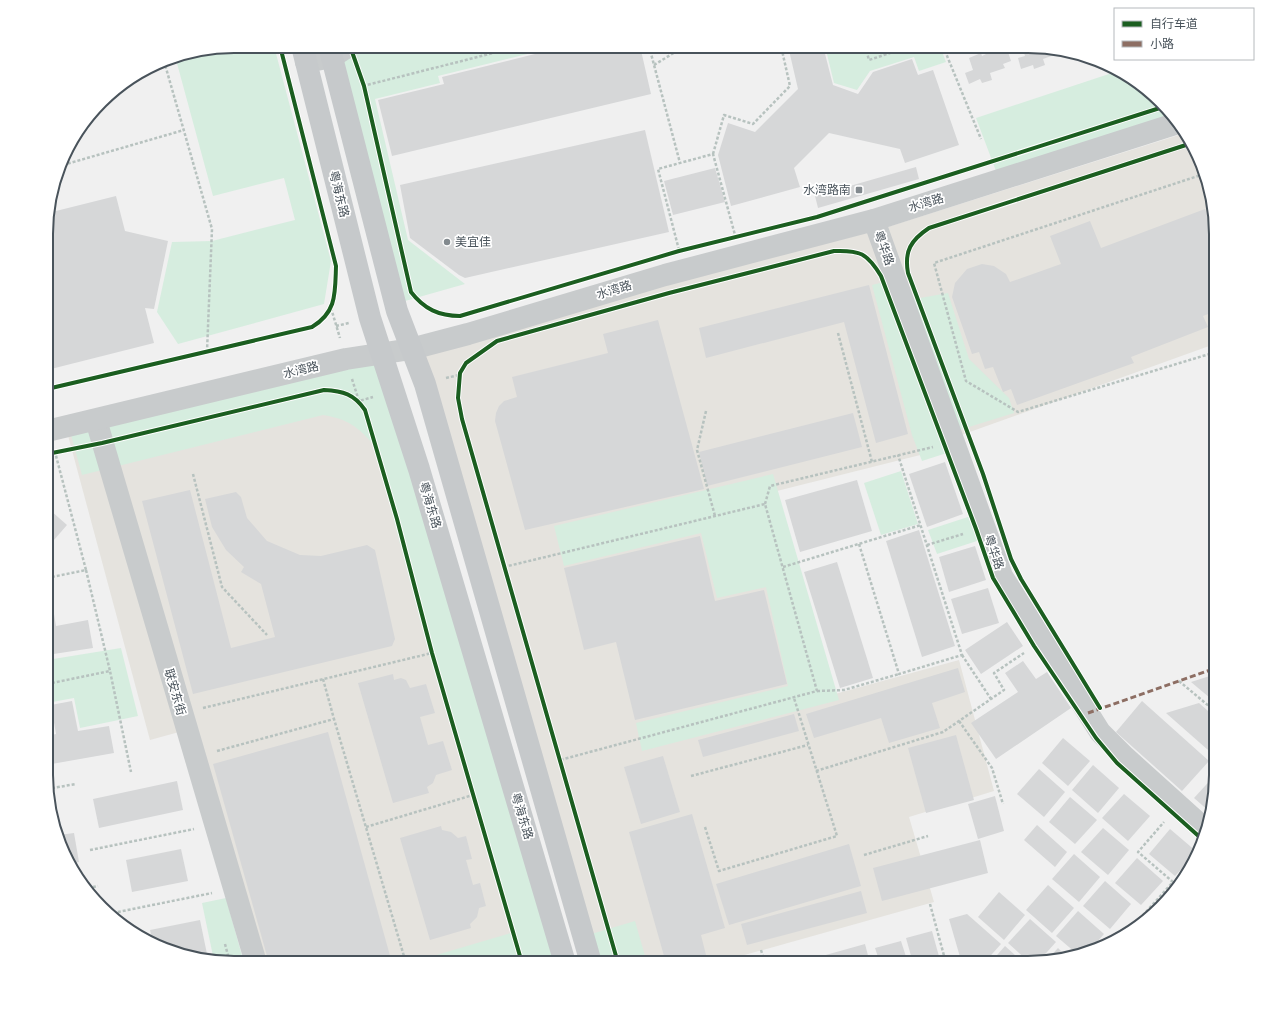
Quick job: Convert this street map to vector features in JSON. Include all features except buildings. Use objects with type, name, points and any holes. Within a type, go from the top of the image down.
[{"type":"main road","name":"粤海东路","points":[[338,53],[397,311],[425,384],[589,956]]},
{"type":"main road","name":"粤海东路","points":[[304,54],[368,310],[421,476],[563,956]]},
{"type":"street","name":"水湾路","points":[[53,430],[346,359],[411,349],[468,334],[665,275],[874,220],[1173,125]]},
{"type":"street","name":"粤华路","points":[[874,220],[1002,576],[1100,732],[1125,757],[1202,826]]},
{"type":"street","name":"联安东街","points":[[96,420],[194,758],[254,956]]},
{"type":"path","points":[[364,86],[494,53]]},
{"type":"path","points":[[651,53],[680,163]]},
{"type":"path","points":[[654,65],[674,53]]},
{"type":"path","points":[[735,236],[713,154],[724,115],[752,124],[790,86],[783,53]]},
{"type":"path","points":[[867,53],[869,60],[890,53]]},
{"type":"path","points":[[946,53],[981,139]]},
{"type":"path","points":[[166,66],[212,229],[207,351]]},
{"type":"path","points":[[360,80],[364,86],[366,94]]},
{"type":"path","points":[[67,164],[184,130]]},
{"type":"path","points":[[679,251],[658,169],[713,154]]},
{"type":"path","points":[[1199,176],[934,263],[966,381],[1018,412],[1209,354]]},
{"type":"path","points":[[728,238],[742,234]]},
{"type":"path","points":[[672,254],[686,250]]},
{"type":"path","points":[[327,316],[333,301]]},
{"type":"path","points":[[838,333],[872,462]]},
{"type":"path","points":[[200,353],[215,350]]},
{"type":"path","points":[[458,380],[463,368]]},
{"type":"path","points":[[350,394],[362,405]]},
{"type":"path","points":[[706,412],[697,450],[715,516]]},
{"type":"path","points":[[817,691],[766,504],[770,486],[955,442]]},
{"type":"path","points":[[62,451],[53,453],[86,570],[110,671],[131,772]]},
{"type":"path","points":[[898,455],[962,655],[991,699]]},
{"type":"path","points":[[193,474],[222,587],[266,635]]},
{"type":"path","points":[[504,567],[766,504]]},
{"type":"path","points":[[783,567],[920,525]]},
{"type":"path","points":[[927,545],[985,527]]},
{"type":"path","points":[[859,544],[899,674]]},
{"type":"path","points":[[502,559],[507,574]]},
{"type":"path","points":[[53,577],[86,570]]},
{"type":"path","points":[[816,771],[943,732],[1004,690],[994,673],[1042,641]]},
{"type":"path","points":[[430,646],[434,661]]},
{"type":"path","points":[[182,714],[432,653]]},
{"type":"path","points":[[560,760],[817,691],[844,690],[962,655]]},
{"type":"path","points":[[53,683],[110,671]]},
{"type":"path","points":[[323,679],[404,956]]},
{"type":"path","points":[[1179,681],[1209,706]]},
{"type":"path","points":[[705,827],[719,871],[837,836],[794,698]]},
{"type":"path","points":[[194,758],[334,719]]},
{"type":"path","points":[[959,721],[992,768],[1003,804]]},
{"type":"path","points":[[691,776],[808,745]]},
{"type":"path","points":[[558,753],[562,768]]},
{"type":"path","points":[[53,788],[76,784]]},
{"type":"path","points":[[471,788],[476,802]]},
{"type":"path","points":[[366,827],[473,795]]},
{"type":"path","points":[[1146,912],[1173,882],[1138,852],[1179,806]]},
{"type":"path","points":[[90,850],[196,829]]},
{"type":"path","points":[[864,855],[928,836]]},
{"type":"path","points":[[92,887],[98,886]]},
{"type":"path","points":[[116,912],[212,893],[214,900]]},
{"type":"path","points":[[930,904],[944,956]]},
{"type":"path","points":[[225,942],[228,956]]},
{"type":"path","points":[[518,949],[520,956]]},
{"type":"path","points":[[761,950],[763,956]]},
{"type":"shaded area","points":[[1180,135],[1195,164],[1206,198],[1209,222],[1209,346],[953,438],[956,446],[753,497],[813,700],[959,660],[994,791],[909,817],[934,902],[741,956],[589,956],[411,349],[878,230]]},
{"type":"shaded area","points":[[381,354],[563,956],[248,956],[179,732],[150,740],[66,428]]},
{"type":"green space","points":[[222,53],[276,53],[331,261],[324,304],[178,344],[157,312],[172,242],[212,241],[295,220],[284,178],[213,196],[177,63],[198,56]]},
{"type":"green space","points":[[343,53],[532,53],[438,76],[440,83],[375,99],[408,240],[465,284],[398,303],[335,58]]},
{"type":"green space","points":[[827,53],[943,53],[946,62],[919,71],[914,57],[870,71],[857,90],[834,83]]},
{"type":"green space","points":[[1111,73],[1129,83],[1138,90],[1156,106],[1179,132],[1002,187],[976,118]]},
{"type":"green space","points":[[892,280],[953,451],[922,461],[912,435],[872,285]]},
{"type":"green space","points":[[948,293],[969,359],[1009,398],[1014,413],[956,431],[909,300]]},
{"type":"green space","points":[[378,360],[558,956],[433,956],[514,932],[430,658],[374,445],[352,425],[339,419],[323,415],[82,475],[70,431]]},
{"type":"green space","points":[[901,471],[918,524],[881,535],[864,483]]},
{"type":"green space","points":[[773,474],[839,700],[642,751],[636,723],[788,686],[766,587],[717,598],[701,533],[564,566],[554,526]]},
{"type":"green space","points":[[971,516],[980,540],[937,554],[928,530]]},
{"type":"green space","points":[[121,648],[138,716],[80,728],[74,698],[53,702],[53,659]]},
{"type":"green space","points":[[226,898],[242,956],[213,954],[202,903]]},
{"type":"green space","points":[[635,921],[645,956],[594,956],[588,935]]},
{"type":"marked path","points":[[1088,713],[1209,670]]},
{"type":"cycle path","points":[[53,388],[312,327],[326,315],[335,293],[336,266],[282,53]]},
{"type":"cycle path","points":[[352,53],[364,86],[411,292],[421,303],[432,310],[452,316],[460,316],[679,251],[817,217],[1158,109]]},
{"type":"cycle path","points":[[1100,708],[1021,579],[1011,559],[983,474],[908,273],[907,258],[913,242],[929,228],[1186,145]]},
{"type":"cycle path","points":[[616,956],[462,419],[458,398],[460,373],[466,363],[497,341],[669,293],[834,251],[850,251],[862,254],[871,262],[881,276],[993,578],[1034,646],[1096,738],[1117,763],[1198,836]]},
{"type":"cycle path","points":[[53,453],[102,443],[324,390],[348,394],[357,400],[365,410],[397,519],[432,653],[520,956]]},
{"type":"place","name":"水湾路南","points":[[859,190]]},
{"type":"place","name":"美宜佳","points":[[447,242]]}]
